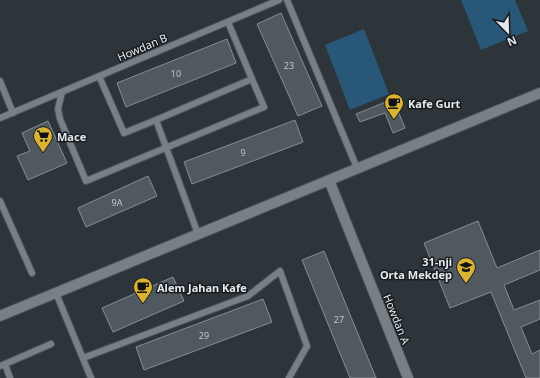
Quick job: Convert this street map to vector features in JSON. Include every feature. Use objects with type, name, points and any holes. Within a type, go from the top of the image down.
[{"type":"street","points":[[0,316],[540,93]]},
{"type":"street","name":"Howdan A","points":[[329,180],[408,378]]},
{"type":"lane","name":"Howdan B","points":[[0,118],[279,0]]},
{"type":"lane","points":[[286,0],[357,168]]},
{"type":"lane","points":[[62,92],[59,99],[58,109],[60,119],[86,181],[167,148],[264,107],[228,22]]},
{"type":"lane","points":[[99,76],[124,133],[252,79]]},
{"type":"lane","points":[[0,81],[13,113]]},
{"type":"lane","points":[[156,120],[198,234]]},
{"type":"lane","points":[[0,201],[32,273]]},
{"type":"lane","points":[[83,358],[248,296],[280,271],[307,346],[289,378]]},
{"type":"lane","points":[[56,293],[92,378]]},
{"type":"lane","points":[[10,378],[2,365],[52,344]]},
{"type":"shaded area","points":[[461,0],[515,0],[528,31],[481,50]]},
{"type":"shaded area","points":[[364,29],[389,94],[350,110],[325,45]]},
{"type":"building","points":[[281,13],[322,106],[298,116],[257,24]]},
{"type":"building","points":[[227,39],[236,63],[126,107],[117,83]]},
{"type":"building","name":"Kafe Gurt","points":[[393,99],[405,128],[393,133],[385,113],[360,122],[356,114]]},
{"type":"building","points":[[295,120],[303,142],[192,184],[184,162]]},
{"type":"building","name":"Mace","points":[[48,121],[67,163],[28,180],[17,156],[30,151],[22,133]]},
{"type":"building","points":[[148,176],[157,196],[86,227],[78,208]]},
{"type":"building","points":[[478,221],[497,268],[540,250],[540,270],[504,285],[514,310],[540,300],[540,319],[521,327],[532,354],[540,350],[540,378],[526,378],[491,292],[450,308],[424,243]]},
{"type":"building","points":[[324,251],[376,378],[350,378],[302,260]]},
{"type":"building","name":"Alem Jahan Kafe","points":[[173,277],[184,301],[113,332],[102,308]]},
{"type":"building","points":[[263,299],[272,322],[144,370],[136,347]]},
{"type":"place","name":"Kafe Gurt","points":[[394,120]]},
{"type":"place","name":"Mace","points":[[43,153]]},
{"type":"place","name":"31-nji Orta Mekdep","points":[[466,284]]},
{"type":"place","name":"Alem Jahan Kafe","points":[[143,304]]}]
